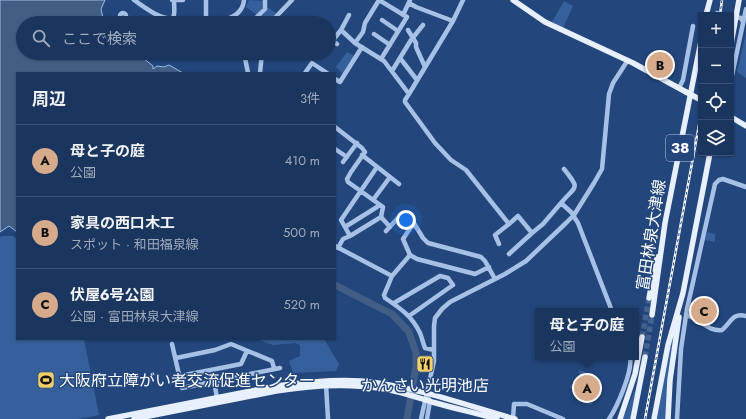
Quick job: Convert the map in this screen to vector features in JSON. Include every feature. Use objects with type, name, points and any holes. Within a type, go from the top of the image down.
[{"type":"main road","points":[[513,0],[545,22],[628,60],[698,98]]},
{"type":"main road","points":[[707,12],[710,0]]},
{"type":"main road","points":[[734,16],[739,0]]},
{"type":"main road","name":"富田林泉大津線","points":[[652,315],[664,223],[700,48]]},
{"type":"main road","points":[[734,120],[746,126]]},
{"type":"main road","name":"38","points":[[654,419],[668,345],[683,293],[709,156]]},
{"type":"main road","points":[[649,298],[664,223]]},
{"type":"main road","points":[[668,419],[670,380],[683,293]]},
{"type":"main road","points":[[639,353],[642,337]]},
{"type":"main road","points":[[633,419],[645,357]]},
{"type":"main road","points":[[620,419],[634,379],[638,360]]},
{"type":"main road","points":[[108,419],[276,386],[303,382],[326,383],[362,381],[416,394],[497,419]]},
{"type":"main road","points":[[134,419],[276,391],[326,383]]},
{"type":"main road","points":[[427,398],[514,419]]},
{"type":"street","points":[[134,0],[159,16]]},
{"type":"street","points":[[172,16],[173,0],[183,0]]},
{"type":"street","points":[[205,16],[206,0]]},
{"type":"street","points":[[234,16],[241,10],[244,0]]},
{"type":"street","points":[[259,16],[265,10],[265,0]]},
{"type":"street","points":[[277,16],[292,0]]},
{"type":"street","points":[[356,43],[363,32],[365,23],[379,0],[390,6],[407,17],[381,59]]},
{"type":"street","points":[[390,6],[393,0]]},
{"type":"street","points":[[463,0],[453,21],[405,102],[435,143],[451,160],[466,170],[509,224]]},
{"type":"street","points":[[403,15],[410,2],[416,7],[453,21]]},
{"type":"street","points":[[734,64],[746,9]]},
{"type":"street","points":[[734,16],[741,18],[742,22]]},
{"type":"street","points":[[336,37],[347,17]]},
{"type":"street","points":[[382,20],[398,31]]},
{"type":"street","points":[[392,71],[413,37],[419,32],[423,25]]},
{"type":"street","points":[[679,88],[683,80],[693,26]]},
{"type":"street","points":[[341,30],[356,43],[381,59],[409,94]]},
{"type":"street","points":[[408,30],[413,37],[425,67]]},
{"type":"street","points":[[374,34],[390,45]]},
{"type":"street","points":[[336,79],[340,82],[362,47]]},
{"type":"street","points":[[400,58],[417,80]]},
{"type":"street","points":[[245,60],[248,72]]},
{"type":"street","points":[[260,72],[261,60]]},
{"type":"street","points":[[421,419],[427,398],[434,361],[435,318],[450,302],[526,261],[574,214],[602,169],[609,94],[613,82],[628,60]]},
{"type":"street","points":[[307,72],[312,63],[326,72]]},
{"type":"street","points":[[336,129],[357,144],[365,152],[347,179],[348,182],[383,207],[380,217],[343,239],[336,247],[358,257],[392,276]]},
{"type":"street","points":[[343,162],[357,144]]},
{"type":"street","points":[[336,150],[347,158]]},
{"type":"street","points":[[362,155],[399,184]]},
{"type":"street","points":[[350,236],[341,220],[377,167]]},
{"type":"street","points":[[509,254],[521,246],[532,233],[543,224],[574,189],[576,186],[575,183],[565,172]]},
{"type":"street","points":[[374,200],[390,177]]},
{"type":"street","points":[[677,419],[679,365],[686,315],[715,184],[718,180],[723,179],[746,187]]},
{"type":"street","points":[[561,204],[574,214],[611,308]]},
{"type":"street","points":[[346,227],[378,208],[380,205]]},
{"type":"street","points":[[499,244],[495,235],[518,216],[532,233]]},
{"type":"street","points":[[380,217],[388,229],[397,219]]},
{"type":"street","points":[[412,220],[423,238],[428,243],[476,255],[485,261],[495,279]]},
{"type":"street","points":[[415,225],[411,227],[403,239],[410,255],[422,261],[475,274],[489,267]]},
{"type":"street","points":[[410,255],[392,276],[384,295],[385,298],[394,303],[409,316],[419,332],[425,348],[434,350]]},
{"type":"street","points":[[394,303],[440,276],[448,278],[453,285],[409,316]]},
{"type":"street","points":[[686,315],[692,316],[716,331],[722,330],[734,316],[740,314],[746,316]]},
{"type":"street","points":[[172,344],[182,388],[280,368]]},
{"type":"street","points":[[176,358],[216,350],[231,344],[272,361],[274,368]]},
{"type":"street","points":[[180,376],[241,364],[247,351]]},
{"type":"street","points":[[609,419],[629,373],[630,360]]},
{"type":"street","points":[[214,381],[217,398]]},
{"type":"street","points":[[326,383],[328,419]]},
{"type":"street","points":[[426,419],[427,398]]},
{"type":"street","points":[[514,419],[514,404],[527,404],[563,419]]},
{"type":"shaded area","points":[[0,0],[105,0],[101,9],[102,16],[16,16],[16,60],[146,60],[153,66],[153,69],[157,66],[164,67],[169,65],[181,72],[16,72],[16,231],[9,226],[0,232]]},
{"type":"shaded area","points":[[249,0],[263,1],[262,9],[257,15],[246,7]]},
{"type":"shaded area","points":[[564,1],[573,6],[563,28],[552,22]]},
{"type":"shaded area","points":[[267,7],[276,13],[274,16],[262,16]]},
{"type":"shaded area","points":[[746,33],[746,78],[737,72]]},
{"type":"shaded area","points":[[347,52],[354,56],[343,74],[336,67]]},
{"type":"shaded area","points":[[707,232],[715,234],[715,242],[705,240]]},
{"type":"shaded area","name":"大阪府立障がい者交流促進センター","points":[[13,236],[16,238],[16,340],[84,340],[99,415],[79,419],[0,419],[0,237]]},
{"type":"shaded area","points":[[703,305],[705,305],[710,326],[699,319]]},
{"type":"shaded area","points":[[675,336],[666,419],[657,419],[672,337]]},
{"type":"shaded area","points":[[260,340],[325,340],[339,364],[336,371],[293,373],[289,361],[300,356],[300,345],[295,343],[273,345]]},
{"type":"shaded area","points":[[579,370],[593,375],[597,385],[592,404],[590,405],[582,403],[585,393],[570,388],[573,384],[577,389],[580,380]]},
{"type":"shaded area","points":[[637,384],[631,419],[623,419]]},
{"type":"waterway","points":[[336,286],[392,314],[409,332],[416,353],[416,366],[407,419]]},
{"type":"tunnel","points":[[642,337],[649,298]]},
{"type":"tunnel","points":[[645,357],[652,315]]},
{"type":"railway","points":[[720,12],[722,0]]},
{"type":"railway","points":[[645,419],[700,120]]},
{"type":"place","name":"家具の西口木工","points":[[660,65]]},
{"type":"place","name":"伏屋６号公園","points":[[704,311]]},
{"type":"place","name":"かんさい光明池店","points":[[425,364]]},
{"type":"place","name":"大阪府立障がい者交流促進センター","points":[[46,380]]},
{"type":"place","name":"母と子の庭","points":[[587,388]]}]
